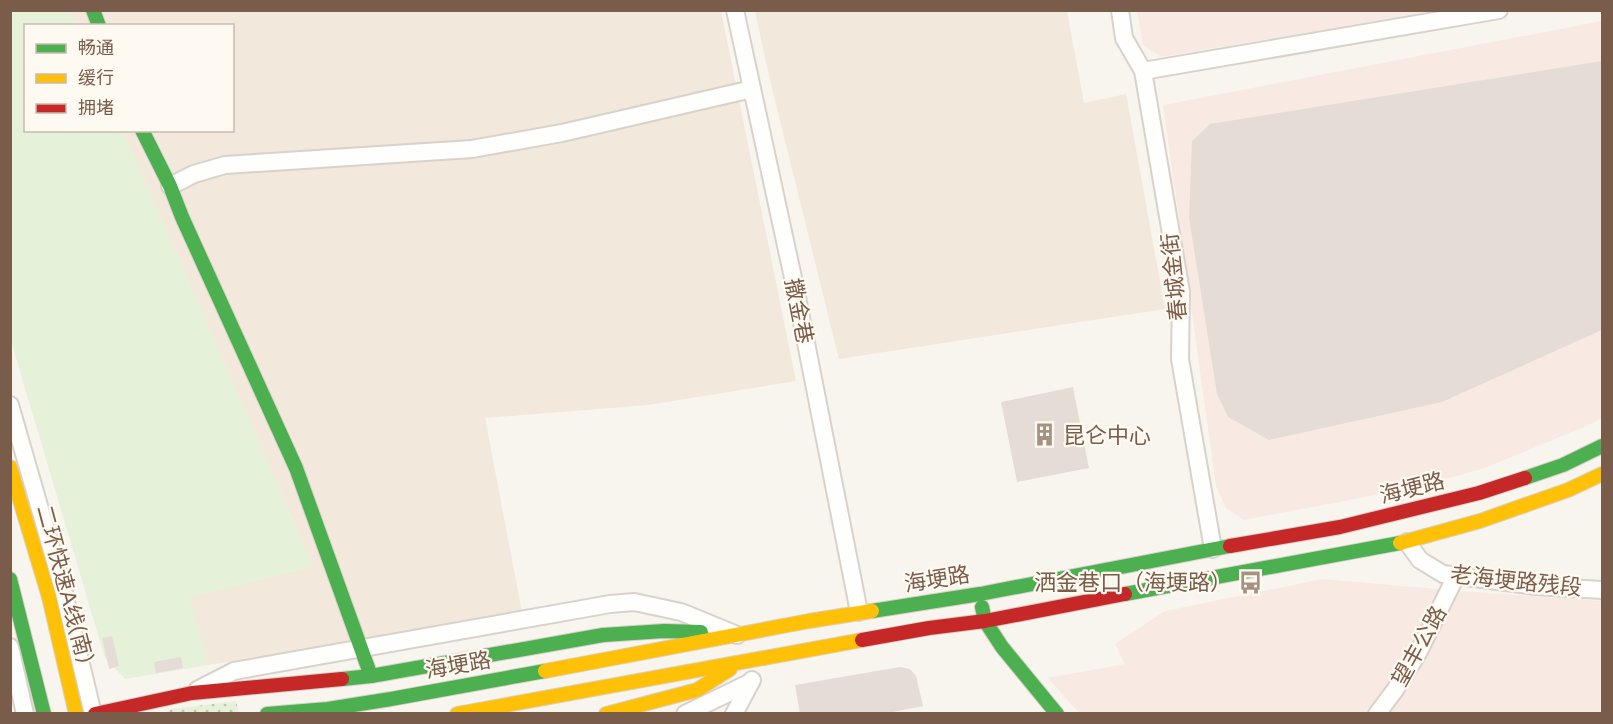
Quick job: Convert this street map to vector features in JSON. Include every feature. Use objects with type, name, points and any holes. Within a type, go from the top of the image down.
[{"type":"main road","points":[[143,132],[170,186],[296,468],[371,676]]},
{"type":"main road","name":"海埂路","points":[[267,714],[328,709],[391,699],[859,612],[980,594],[1212,549],[1341,527],[1479,493],[1563,465],[1602,446]]},
{"type":"main road","name":"二环快速A线(南)","points":[[10,467],[49,597],[76,714]]},
{"type":"main road","points":[[457,714],[929,628],[985,621],[1407,542],[1480,521],[1546,498],[1602,474]]},
{"type":"main road","points":[[10,579],[44,714]]},
{"type":"main road","points":[[980,594],[985,621],[1002,647],[1057,714]]},
{"type":"main road","points":[[94,714],[192,693],[371,676],[603,635],[686,631],[738,635]]},
{"type":"main road","points":[[606,714],[697,690],[748,660]]},
{"type":"main road","points":[[151,714],[162,699]]},
{"type":"street","name":"撒金巷","points":[[735,10],[795,288],[859,612]]},
{"type":"street","name":"春城金街","points":[[1120,10],[1124,38],[1143,71],[1181,292],[1180,359],[1212,549]]},
{"type":"street","points":[[1143,71],[1498,10]]},
{"type":"street","points":[[170,186],[194,174],[225,165],[472,149],[562,133],[752,89]]},
{"type":"street","points":[[10,405],[63,589],[94,714]]},
{"type":"street","name":"老海埂路残段","points":[[1407,542],[1420,560],[1443,574],[1536,586],[1602,590]]},
{"type":"street","name":"望丰公路","points":[[1377,714],[1418,653],[1456,576]]},
{"type":"street","points":[[192,693],[234,671],[610,604],[634,602],[681,612],[738,635]]},
{"type":"street","points":[[10,647],[25,714]]},
{"type":"street","points":[[734,714],[751,682],[748,660]]},
{"type":"street","points":[[685,714],[751,682]]},
{"type":"shaded area","points":[[1137,10],[1435,11],[1161,57],[1143,45]]},
{"type":"shaded area","points":[[70,11],[721,11],[796,381],[648,405],[485,418],[522,612],[370,641],[208,665],[189,597],[313,566],[123,132],[234,132],[234,24],[76,24]]},
{"type":"shaded area","points":[[755,11],[1067,11],[1084,103],[1126,94],[1165,309],[839,359]]},
{"type":"shaded area","points":[[1602,21],[1602,418],[1482,469],[1413,488],[1244,520],[1226,508],[1216,486],[1163,105]]},
{"type":"shaded area","points":[[1323,579],[1602,601],[1602,713],[1079,713],[1048,678],[1125,664],[1115,644],[1165,611]]},
{"type":"green space","points":[[10,11],[70,11],[76,24],[24,24],[24,132],[123,132],[313,566],[190,597],[208,665],[125,679],[105,658],[11,341]]},
{"type":"green space","points":[[236,701],[239,713],[164,713],[172,709]]},
{"type":"building","points":[[1602,61],[1602,330],[1442,402],[1269,440],[1228,417],[1217,394],[1189,218],[1192,141],[1210,124]]},
{"type":"building","name":"昆仑中心","points":[[1073,387],[1089,468],[1017,482],[1001,402]]},
{"type":"building","points":[[112,636],[119,666],[109,669],[102,638]]},
{"type":"building","points":[[181,657],[183,668],[156,673],[154,662]]},
{"type":"building","points":[[900,667],[910,669],[916,676],[923,706],[883,714],[800,714],[795,685]]},
{"type":"traffic: fast","points":[[93,10],[98,24]]},
{"type":"traffic: fast","points":[[143,132],[170,186],[296,468],[371,676]]},
{"type":"traffic: fast","points":[[1525,478],[1563,465],[1602,446]]},
{"type":"traffic: fast","points":[[1125,594],[1400,543]]},
{"type":"traffic: fast","points":[[872,611],[980,594],[1230,546]]},
{"type":"traffic: fast","points":[[10,579],[44,714]]},
{"type":"traffic: fast","points":[[982,607],[985,621],[1002,647],[1057,714]]},
{"type":"traffic: fast","points":[[342,679],[371,676],[603,635],[664,631],[701,632]]},
{"type":"traffic: fast","points":[[267,714],[328,709],[545,671]]},
{"type":"traffic: slow","points":[[10,467],[49,597],[76,714]]},
{"type":"traffic: slow","points":[[1400,543],[1480,521],[1568,490],[1602,474]]},
{"type":"traffic: slow","points":[[545,671],[872,611]]},
{"type":"traffic: slow","points":[[457,714],[862,640]]},
{"type":"traffic: slow","points":[[606,714],[697,690],[730,669]]},
{"type":"traffic: jam","points":[[1230,546],[1340,527],[1479,493],[1525,478]]},
{"type":"traffic: jam","points":[[862,640],[985,621],[1125,594]]},
{"type":"traffic: jam","points":[[95,714],[192,693],[342,679]]},
{"type":"place","name":"昆仑中心","points":[[1045,435]]},
{"type":"place","name":"洒金巷口（海埂路）","points":[[1250,582]]}]
